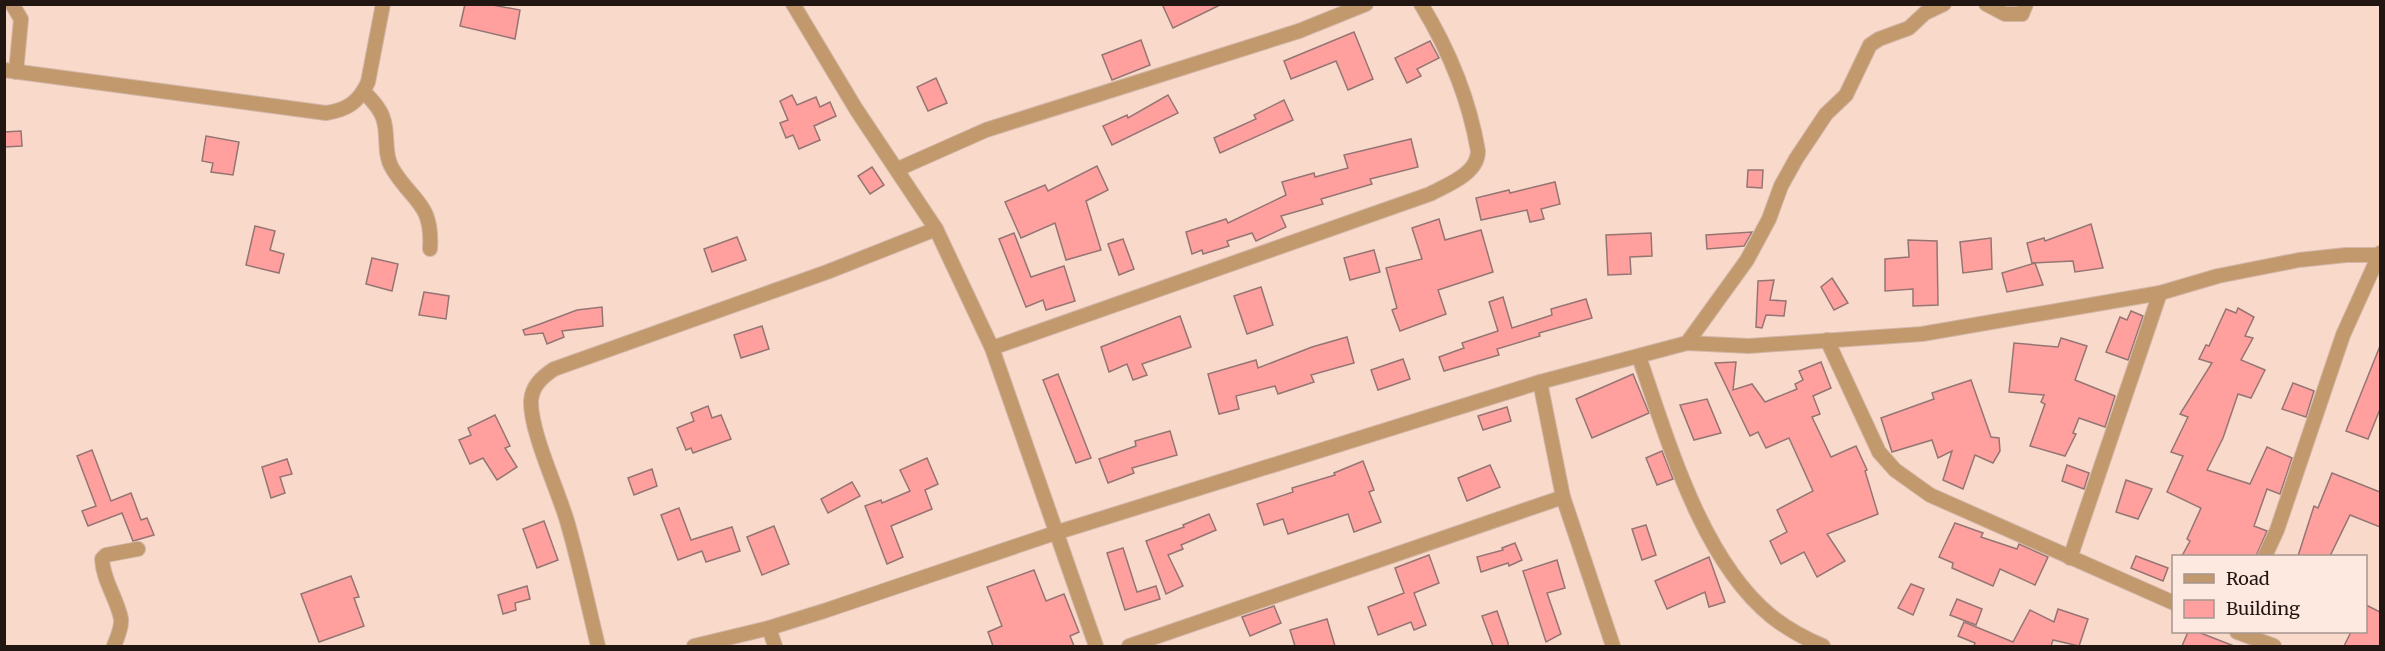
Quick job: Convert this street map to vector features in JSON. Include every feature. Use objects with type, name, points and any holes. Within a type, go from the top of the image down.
[{"type":"street","points":[[12,4],[21,19],[10,71],[326,113],[342,111],[364,92],[383,4]]},
{"type":"street","points":[[793,4],[856,109],[936,229],[992,348],[1054,533],[1095,646]]},
{"type":"street","points":[[898,169],[986,130],[1299,31],[1366,4]]},
{"type":"street","points":[[992,348],[1430,194],[1469,171],[1477,160],[1478,151],[1466,105],[1453,61],[1421,4]]},
{"type":"street","points":[[1687,343],[1747,260],[1796,159],[1826,114],[1846,95],[1870,45],[1879,39],[1909,28],[1925,13],[1944,4]]},
{"type":"street","points":[[1986,4],[2005,14],[2022,14],[2026,4]]},
{"type":"street","points":[[364,92],[383,118],[386,151],[391,167],[422,206],[431,228],[430,249]]},
{"type":"street","points":[[598,646],[567,521],[535,427],[531,401],[534,388],[541,377],[554,369],[816,276],[936,229]]},
{"type":"street","points":[[694,646],[769,628],[1054,533],[1540,382],[1687,343],[1749,346],[1922,334],[2160,293],[2218,276],[2299,260],[2380,254],[2343,335],[2277,530],[2265,555]]},
{"type":"street","points":[[2070,558],[2160,293]]},
{"type":"street","points":[[1827,340],[1879,452],[1895,470],[1930,495],[2172,602]]},
{"type":"street","points":[[1639,357],[1687,487],[1722,557],[1738,582],[1772,617],[1823,646]]},
{"type":"street","points":[[1540,382],[1563,497],[1613,646]]},
{"type":"street","points":[[1129,646],[1563,497]]},
{"type":"street","points":[[114,646],[121,620],[105,578],[102,559],[106,555],[138,549]]},
{"type":"street","points":[[769,628],[775,646]]},
{"type":"street","points":[[2240,633],[2274,646]]},
{"type":"building","points":[[465,4],[487,4],[520,10],[515,39],[460,26]]},
{"type":"building","points":[[1162,4],[1222,4],[1173,28]]},
{"type":"building","points":[[1354,32],[1373,79],[1348,90],[1336,61],[1291,79],[1284,61]]},
{"type":"building","points":[[1141,40],[1150,65],[1112,80],[1102,55]]},
{"type":"building","points":[[1430,41],[1439,58],[1417,69],[1421,76],[1407,83],[1395,58]]},
{"type":"building","points":[[936,78],[947,103],[928,111],[917,87]]},
{"type":"building","points":[[792,95],[797,105],[816,97],[820,107],[830,102],[836,116],[814,126],[820,140],[799,149],[793,135],[786,138],[780,123],[788,120],[780,101]]},
{"type":"building","points":[[1168,95],[1178,113],[1112,145],[1103,126],[1127,115],[1128,118]]},
{"type":"building","points":[[1284,100],[1293,120],[1220,153],[1214,138],[1256,119],[1254,115]]},
{"type":"building","points":[[21,131],[22,146],[4,147],[4,132]]},
{"type":"building","points":[[206,136],[239,142],[233,175],[211,172],[213,163],[202,161]]},
{"type":"building","points":[[1411,139],[1418,167],[1370,179],[1372,184],[1321,199],[1323,204],[1281,216],[1286,227],[1256,241],[1252,233],[1227,241],[1229,246],[1203,254],[1202,250],[1192,254],[1186,232],[1226,219],[1228,223],[1286,195],[1282,182],[1314,173],[1315,177],[1348,168],[1344,155]]},
{"type":"building","points":[[1097,166],[1108,190],[1086,201],[1101,250],[1066,260],[1055,223],[1021,238],[1005,202],[1045,185],[1048,191]]},
{"type":"building","points":[[872,167],[884,185],[870,194],[858,176]]},
{"type":"building","points":[[1748,170],[1763,170],[1762,188],[1747,187]]},
{"type":"building","points":[[1555,182],[1560,204],[1541,209],[1544,219],[1530,222],[1527,210],[1481,220],[1476,198],[1509,190],[1510,193]]},
{"type":"building","points":[[1439,219],[1445,240],[1481,230],[1493,272],[1438,290],[1446,314],[1400,331],[1392,310],[1397,308],[1386,268],[1422,259],[1412,228]]},
{"type":"building","points":[[2091,224],[2103,268],[2075,272],[2073,261],[2032,263],[2027,243],[2044,238],[2045,241]]},
{"type":"building","points":[[255,226],[275,231],[270,250],[284,254],[279,273],[246,265]]},
{"type":"building","points":[[1752,232],[1744,246],[1707,249],[1706,235]]},
{"type":"building","points":[[1014,233],[1031,277],[1064,266],[1075,301],[1046,310],[1043,300],[1026,307],[999,239]]},
{"type":"building","points":[[1651,233],[1652,256],[1630,257],[1631,274],[1608,275],[1606,235]]},
{"type":"building","points":[[737,237],[746,260],[712,272],[704,249]]},
{"type":"building","points":[[1991,238],[1992,269],[1963,273],[1960,242]]},
{"type":"building","points":[[1123,239],[1134,269],[1119,275],[1108,244]]},
{"type":"building","points":[[1908,240],[1937,241],[1938,305],[1913,306],[1913,289],[1885,291],[1885,259],[1909,257]]},
{"type":"building","points":[[1374,250],[1380,272],[1350,280],[1344,258]]},
{"type":"building","points":[[372,258],[398,264],[392,291],[366,284]]},
{"type":"building","points":[[2035,263],[2043,285],[2007,292],[2002,273]]},
{"type":"building","points":[[1832,278],[1848,303],[1834,310],[1821,287]]},
{"type":"building","points":[[1774,280],[1770,300],[1786,301],[1784,316],[1766,315],[1762,328],[1756,327],[1758,281]]},
{"type":"building","points":[[1261,287],[1273,325],[1247,334],[1234,296]]},
{"type":"building","points":[[424,292],[449,296],[446,319],[419,315]]},
{"type":"building","points":[[1503,297],[1512,328],[1552,315],[1551,309],[1586,299],[1592,318],[1539,333],[1540,336],[1497,349],[1499,355],[1444,371],[1439,357],[1464,348],[1462,343],[1498,331],[1489,302]]},
{"type":"building","points":[[602,307],[603,326],[562,331],[564,337],[547,344],[543,333],[525,335],[523,330],[577,310]]},
{"type":"building","points":[[2238,308],[2254,317],[2245,336],[2253,338],[2241,360],[2265,370],[2251,398],[2238,394],[2223,438],[2207,470],[2250,484],[2267,447],[2292,458],[2280,494],[2267,489],[2254,526],[2267,531],[2256,555],[2183,555],[2190,541],[2187,539],[2201,508],[2167,492],[2183,456],[2171,452],[2188,417],[2180,414],[2212,363],[2199,359],[2206,345],[2209,346],[2226,309],[2236,313]]},
{"type":"building","points":[[2131,311],[2143,316],[2128,360],[2106,352],[2120,317],[2127,320]]},
{"type":"building","points":[[1180,316],[1191,347],[1142,364],[1147,375],[1133,380],[1127,364],[1109,372],[1101,347]]},
{"type":"building","points":[[762,326],[769,349],[741,358],[734,335]]},
{"type":"building","points":[[1347,337],[1354,363],[1311,375],[1314,382],[1278,394],[1275,386],[1236,396],[1239,409],[1219,414],[1208,374],[1256,360],[1258,368],[1312,347]]},
{"type":"building","points":[[2061,338],[2087,346],[2075,380],[2115,396],[2105,427],[2079,418],[2073,433],[2076,434],[2065,456],[2030,446],[2045,404],[2041,402],[2044,395],[2009,392],[2014,343],[2058,347]]},
{"type":"building","points":[[2380,346],[2380,409],[2368,439],[2346,431]]},
{"type":"building","points":[[1403,359],[1410,379],[1378,390],[1371,370]]},
{"type":"building","points":[[1736,362],[1733,390],[1752,384],[1765,402],[1797,389],[1795,384],[1803,380],[1799,371],[1821,362],[1831,388],[1813,396],[1820,414],[1812,417],[1831,457],[1856,446],[1867,470],[1865,471],[1878,514],[1827,534],[1845,561],[1817,577],[1804,552],[1781,564],[1770,541],[1787,532],[1777,510],[1813,491],[1789,438],[1766,448],[1758,432],[1750,436],[1715,363]]},
{"type":"building","points":[[1058,374],[1091,458],[1076,463],[1043,380]]},
{"type":"building","points":[[1633,374],[1649,413],[1592,438],[1576,399]]},
{"type":"building","points":[[1971,380],[1991,437],[1999,438],[2000,451],[1993,463],[1975,455],[1963,489],[1943,480],[1952,451],[1938,458],[1932,440],[1892,452],[1881,418],[1934,399],[1932,393]]},
{"type":"building","points":[[2293,383],[2314,391],[2306,417],[2282,409]]},
{"type":"building","points":[[1707,399],[1721,433],[1694,440],[1680,405]]},
{"type":"building","points":[[708,406],[712,418],[721,415],[731,439],[693,453],[691,448],[686,450],[677,428],[694,421],[691,413]]},
{"type":"building","points":[[1507,407],[1511,421],[1483,430],[1478,416]]},
{"type":"building","points":[[495,415],[510,446],[505,448],[517,467],[497,480],[483,458],[470,464],[459,440],[471,435],[468,428]]},
{"type":"building","points":[[1170,431],[1177,455],[1132,468],[1134,473],[1108,483],[1099,459],[1136,446],[1135,441]]},
{"type":"building","points":[[92,450],[111,501],[131,493],[141,520],[147,518],[154,535],[133,541],[122,513],[88,526],[82,511],[96,506],[77,456]]},
{"type":"building","points":[[1662,451],[1673,479],[1657,485],[1646,458]]},
{"type":"building","points":[[927,458],[938,484],[925,490],[932,509],[891,526],[903,557],[887,564],[865,506],[881,500],[882,503],[910,491],[900,470]]},
{"type":"building","points":[[287,459],[292,474],[280,477],[285,493],[271,498],[262,467]]},
{"type":"building","points":[[1363,461],[1374,490],[1369,492],[1381,522],[1354,532],[1348,514],[1288,534],[1283,519],[1264,525],[1257,504],[1293,492],[1292,488],[1335,475],[1334,473]]},
{"type":"building","points":[[1490,465],[1500,487],[1467,501],[1458,478]]},
{"type":"building","points":[[2067,465],[2089,473],[2084,489],[2062,481]]},
{"type":"building","points":[[652,469],[657,486],[634,495],[628,478]]},
{"type":"building","points":[[2332,473],[2380,492],[2380,527],[2350,515],[2330,555],[2298,555],[2314,506],[2318,508]]},
{"type":"building","points":[[2126,480],[2152,489],[2138,519],[2116,512]]},
{"type":"building","points":[[852,482],[860,496],[828,513],[821,499]]},
{"type":"building","points":[[679,508],[691,540],[732,527],[740,551],[706,562],[702,551],[678,560],[661,515]]},
{"type":"building","points":[[1209,514],[1216,530],[1181,545],[1183,549],[1168,555],[1183,586],[1166,594],[1146,541],[1184,527],[1183,525]]},
{"type":"building","points":[[544,521],[558,560],[537,568],[523,529]]},
{"type":"building","points":[[1955,523],[1983,533],[1981,537],[2017,549],[2019,544],[2048,557],[2035,585],[2000,569],[1993,586],[1952,568],[1953,563],[1939,557]]},
{"type":"building","points":[[1646,525],[1656,555],[1642,560],[1632,529]]},
{"type":"building","points":[[774,526],[789,564],[762,575],[747,537]]},
{"type":"building","points":[[1515,543],[1522,560],[1509,566],[1508,563],[1481,572],[1477,557],[1503,550],[1502,548]]},
{"type":"building","points":[[1123,548],[1137,592],[1156,586],[1160,599],[1125,610],[1107,553]]},
{"type":"building","points":[[1429,555],[1439,583],[1414,593],[1426,625],[1414,630],[1411,622],[1378,635],[1368,607],[1404,593],[1395,568]]},
{"type":"building","points":[[2136,556],[2168,568],[2163,581],[2131,568]]},
{"type":"building","points":[[1709,557],[1725,602],[1709,607],[1705,592],[1667,609],[1655,581]]},
{"type":"building","points":[[1557,560],[1565,588],[1547,593],[1561,634],[1546,642],[1523,571]]},
{"type":"building","points":[[1034,570],[1046,601],[1064,594],[1079,632],[1070,636],[1074,646],[993,646],[988,632],[1002,626],[987,587]]},
{"type":"building","points":[[351,576],[359,597],[354,598],[364,626],[319,642],[301,594]]},
{"type":"building","points":[[1911,584],[1924,589],[1913,615],[1898,608]]},
{"type":"building","points":[[527,586],[530,599],[515,603],[516,610],[503,614],[498,595]]},
{"type":"building","points":[[1957,599],[1982,609],[1976,625],[1950,615]]},
{"type":"building","points":[[1274,606],[1281,623],[1250,636],[1242,617]]},
{"type":"building","points":[[2367,606],[2380,612],[2380,646],[2344,646],[2350,633],[2367,633]]},
{"type":"building","points":[[2058,609],[2088,619],[2079,646],[2053,640],[2051,646],[1974,646],[1975,643],[1958,636],[1964,622],[2013,642],[2030,610],[2054,622]]},
{"type":"building","points":[[1497,611],[1508,646],[1493,646],[1482,616]]},
{"type":"building","points":[[1327,619],[1335,646],[1295,646],[1290,630]]},
{"type":"building","points":[[2188,633],[2201,633],[2234,646],[2182,646]]}]
